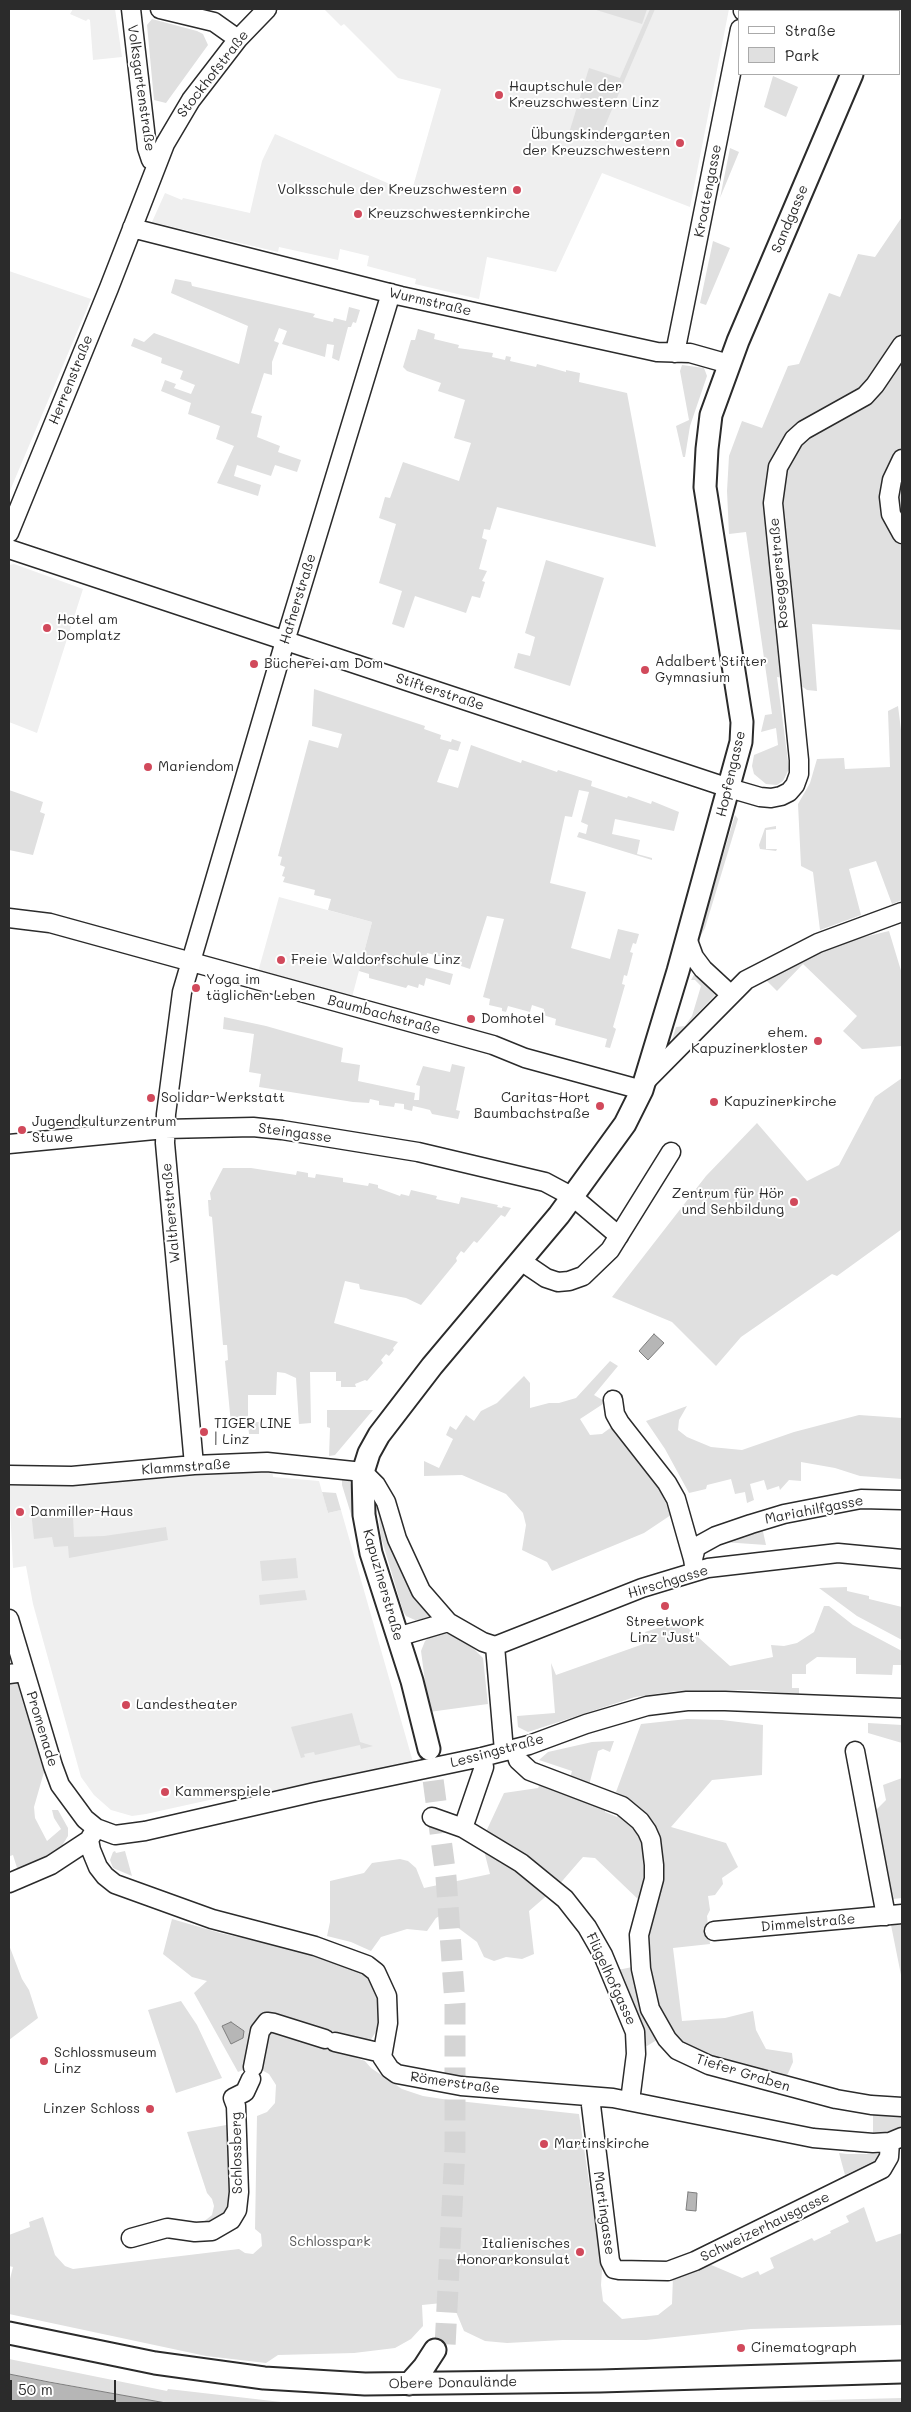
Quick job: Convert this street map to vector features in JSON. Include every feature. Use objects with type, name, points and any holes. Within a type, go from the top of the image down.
[{"type":"main road","name":"Sandgasse","points":[[729,364],[852,75]]},
{"type":"main road","name":"Hopfengasse","points":[[652,1060],[741,742],[742,722],[705,487],[708,433],[719,390],[729,364]]},
{"type":"main road","name":"Kapuzinerstraße","points":[[429,1749],[418,1702],[371,1553],[364,1515],[363,1472],[368,1453],[398,1410],[573,1197],[626,1124],[652,1060]]},
{"type":"main road","name":"Obere Donaulände","points":[[9,2333],[155,2363],[264,2378],[365,2384],[825,2376],[902,2372]]},
{"type":"main road","points":[[409,2384],[440,2349],[443,2383]]},
{"type":"street","name":"Volksgartenstraße","points":[[131,9],[147,148],[151,160],[157,163]]},
{"type":"street","points":[[160,9],[214,22],[238,39]]},
{"type":"street","name":"Stockhofstraße","points":[[132,228],[157,163],[176,124],[191,100],[238,39],[267,9]]},
{"type":"street","name":"Kroatengasse","points":[[675,352],[738,40]]},
{"type":"street","name":"Wurmstraße","points":[[132,228],[391,293],[657,352],[701,355],[729,364]]},
{"type":"street","name":"Herrenstraße","points":[[9,533],[132,228]]},
{"type":"street","name":"Hafnerstraße","points":[[189,962],[284,641],[391,293]]},
{"type":"street","name":"Roseggerstraße","points":[[729,788],[771,798],[789,792],[795,785],[798,774],[799,760],[773,502],[778,467],[794,439],[804,430],[865,396],[902,346]]},
{"type":"street","points":[[902,460],[892,480],[889,497],[891,514],[902,534]]},
{"type":"street","name":"Stifterstraße","points":[[9,549],[729,788]]},
{"type":"street","name":"Kapuzinerstraße","points":[[643,1086],[730,994],[746,980],[818,943],[902,912]]},
{"type":"street","name":"Baumbachstraße","points":[[9,918],[50,923],[493,1045],[525,1058],[643,1086]]},
{"type":"street","points":[[687,938],[694,957],[703,969],[730,994]]},
{"type":"street","name":"Waltherstraße","points":[[189,962],[182,992],[165,1129],[194,1465]]},
{"type":"street","name":"Steingasse","points":[[9,1144],[165,1129],[253,1127],[418,1152],[545,1182],[573,1197]]},
{"type":"street","points":[[520,1261],[546,1278],[558,1282],[569,1281],[583,1276],[596,1265],[619,1236],[671,1152]]},
{"type":"street","points":[[573,1197],[619,1236]]},
{"type":"street","points":[[613,1400],[615,1414],[620,1423],[667,1483],[676,1499],[694,1565]]},
{"type":"street","name":"Klammstraße","points":[[9,1476],[72,1476],[194,1465],[267,1462],[363,1472]]},
{"type":"street","points":[[363,1472],[376,1486],[386,1502],[397,1539],[421,1590],[448,1622],[483,1642],[495,1646],[510,1750]]},
{"type":"street","name":"Mariahilfgasse","points":[[694,1565],[696,1547],[706,1541],[784,1514],[861,1500],[902,1500]]},
{"type":"street","name":"Hirschgasse","points":[[495,1646],[642,1588],[694,1565],[758,1561],[838,1552],[902,1559]]},
{"type":"street","name":"Promenade","points":[[9,1619],[17,1673],[60,1785],[93,1834]]},
{"type":"street","points":[[398,1637],[448,1622]]},
{"type":"street","name":"Lessingstraße","points":[[93,1834],[135,1834],[315,1792],[482,1757],[510,1750],[586,1724],[647,1706],[687,1701],[902,1708]]},
{"type":"street","name":"Tiefer Graben","points":[[510,1750],[525,1768],[622,1806],[640,1821],[651,1840],[654,1879],[639,1935],[639,1953],[646,1997],[650,2009],[671,2045],[684,2054],[709,2065],[836,2099],[871,2106],[902,2107]]},
{"type":"street","points":[[855,1750],[894,1915]]},
{"type":"street","points":[[463,1828],[484,1767],[482,1757]]},
{"type":"street","name":"Flügelhofgasse","points":[[432,1817],[463,1828],[498,1848],[536,1874],[564,1899],[587,1927],[607,1964],[635,2032],[636,2054],[630,2101]]},
{"type":"street","points":[[9,1883],[52,1865],[93,1834],[98,1867],[105,1876],[116,1884],[212,1919],[315,1946],[367,1964],[376,1972],[383,1983],[387,1996],[388,2023],[382,2053]]},
{"type":"street","name":"Dimmelstraße","points":[[714,1932],[894,1915]]},
{"type":"street","name":"Schlossberg","points":[[131,2238],[166,2228],[195,2232],[212,2231],[231,2220],[237,2210],[239,2192],[236,2106],[233,2098],[245,2092],[252,2073],[260,2031],[267,2022],[274,2022],[330,2040],[382,2053]]},
{"type":"street","name":"Römerstraße","points":[[382,2053],[390,2069],[406,2077],[461,2086],[630,2101],[813,2138],[860,2143],[896,2139]]},
{"type":"street","name":"Martingasse","points":[[590,2097],[610,2261],[614,2269]]},
{"type":"street","name":"Schweizerhausgasse","points":[[614,2269],[668,2270],[695,2261],[882,2169],[896,2139]]},
{"type":"shaded area","points":[[73,9],[115,9],[122,57],[93,60],[90,20],[86,21],[70,14]]},
{"type":"shaded area","points":[[324,9],[729,9],[690,207],[602,173],[556,272],[487,257],[479,299],[415,284],[416,279],[367,266],[369,256],[340,249],[338,260],[279,247],[278,252],[152,222],[165,193],[182,200],[183,198],[250,213],[262,161],[275,134],[392,185],[412,190],[441,89],[398,78],[344,24],[341,26]]},
{"type":"shaded area","points":[[9,271],[91,299],[9,493]]},
{"type":"shaded area","points":[[14,564],[83,589],[37,733],[9,722],[9,565]]},
{"type":"shaded area","points":[[279,897],[372,922],[352,997],[258,972]]},
{"type":"shaded area","points":[[654,1334],[664,1343],[648,1360],[639,1351]]},
{"type":"shaded area","points":[[272,1469],[273,1477],[319,1481],[328,1513],[341,1510],[413,1762],[256,1795],[250,1791],[146,1814],[132,1816],[111,1810],[94,1795],[81,1777],[33,1604],[26,1566],[13,1568],[9,1486]]},
{"type":"shaded area","points":[[231,2022],[244,2031],[243,2038],[231,2044],[222,2026]]},
{"type":"shaded area","points":[[688,2192],[697,2193],[696,2211],[686,2210]]},
{"type":"shaded area","points":[[9,2374],[49,2382],[166,2403],[9,2403]]},
{"type":"green space","points":[[593,9],[647,9],[642,24]]},
{"type":"green space","points":[[650,9],[655,9],[598,142],[569,133],[589,68],[620,78]]},
{"type":"green space","points":[[152,19],[197,31],[203,34],[208,45],[166,103],[154,100],[147,25]]},
{"type":"green space","points":[[773,76],[798,87],[786,117],[764,107]]},
{"type":"green space","points":[[730,148],[739,152],[720,198]]},
{"type":"green space","points":[[902,217],[902,630],[812,624],[817,691],[807,690],[797,680],[777,677],[789,769],[783,781],[777,785],[766,784],[754,774],[752,766],[754,755],[778,745],[776,728],[761,732],[765,715],[772,714],[746,532],[729,534],[727,491],[729,456],[742,421],[762,428],[788,366],[799,364],[829,293],[840,297],[858,254],[875,257]]},
{"type":"green space","points":[[713,241],[730,248],[706,305],[700,303]]},
{"type":"green space","points":[[175,279],[191,282],[192,286],[315,314],[313,317],[333,322],[334,318],[346,321],[349,307],[360,310],[356,323],[353,322],[351,327],[348,327],[339,361],[332,358],[334,345],[327,344],[325,357],[282,344],[287,331],[279,328],[274,341],[279,343],[272,362],[272,375],[264,373],[251,413],[262,416],[257,437],[280,446],[278,452],[301,460],[297,472],[275,465],[271,476],[237,465],[234,476],[261,485],[258,496],[217,483],[234,446],[216,439],[220,426],[188,414],[191,403],[161,391],[165,380],[176,384],[174,388],[191,394],[195,385],[180,379],[183,371],[161,363],[162,358],[131,346],[134,338],[144,342],[154,333],[239,364],[248,326],[171,293]]},
{"type":"green space","points":[[418,329],[435,334],[434,339],[459,345],[458,348],[493,353],[492,357],[505,360],[506,356],[511,357],[510,361],[536,367],[537,364],[566,372],[566,370],[580,373],[579,382],[627,393],[656,547],[497,507],[490,530],[484,529],[482,538],[487,540],[479,569],[487,571],[482,581],[485,582],[480,598],[472,596],[466,613],[415,596],[404,628],[392,624],[402,591],[379,583],[396,524],[379,518],[385,497],[390,498],[403,462],[459,481],[471,443],[454,438],[465,400],[438,391],[441,383],[407,371],[403,367],[411,340],[415,340]]},
{"type":"green space","points":[[682,365],[704,368],[707,376],[690,426],[685,457],[683,457],[676,426],[689,420],[680,371]]},
{"type":"green space","points":[[546,560],[604,578],[570,686],[514,668],[518,653],[530,656],[535,637],[525,633]]},
{"type":"green space","points":[[314,689],[425,726],[424,729],[441,735],[440,739],[451,742],[452,739],[461,742],[458,751],[449,749],[437,782],[458,788],[471,745],[521,763],[522,760],[557,772],[558,770],[592,781],[591,786],[651,804],[652,801],[679,812],[674,831],[615,819],[612,834],[640,840],[637,854],[652,858],[652,860],[577,837],[579,832],[586,834],[588,825],[581,822],[589,792],[579,790],[572,817],[565,816],[550,883],[586,892],[571,948],[610,959],[618,929],[639,934],[636,944],[633,943],[630,952],[633,953],[627,976],[624,975],[622,984],[625,985],[613,1027],[616,1029],[610,1048],[605,1047],[607,1039],[555,1025],[556,1019],[543,1015],[544,1009],[532,1005],[530,1012],[508,1006],[506,1012],[502,1011],[502,1008],[489,1005],[490,999],[483,997],[504,919],[487,916],[470,969],[461,966],[462,962],[427,953],[424,966],[453,974],[450,985],[426,978],[424,986],[419,984],[418,988],[408,985],[406,988],[369,978],[369,974],[359,971],[372,922],[328,910],[331,899],[314,895],[315,890],[283,882],[285,877],[282,876],[285,867],[280,865],[282,857],[278,856],[309,740],[338,748],[342,734],[312,726]]},
{"type":"green space","points":[[898,706],[902,738],[902,900],[892,904],[876,861],[849,869],[861,915],[820,930],[813,872],[801,866],[798,804],[810,783],[817,759],[844,758],[845,769],[890,767],[888,711]]},
{"type":"green space","points":[[9,790],[43,802],[40,812],[45,814],[33,855],[9,850]]},
{"type":"green space","points":[[735,815],[738,819],[705,928],[700,937],[699,936]]},
{"type":"green space","points":[[776,826],[776,829],[766,830],[766,849],[777,849],[776,851],[760,849],[759,845],[765,828]]},
{"type":"green space","points":[[889,931],[902,974],[902,1046],[862,1049],[843,1031],[857,1016],[803,964],[777,991],[766,980],[835,944]]},
{"type":"green space","points":[[695,973],[715,995],[672,1040],[676,1027],[685,1026],[692,1016],[701,986],[695,980],[691,980]]},
{"type":"green space","points":[[224,1017],[266,1026],[343,1048],[341,1062],[360,1065],[358,1081],[415,1093],[414,1100],[419,1100],[420,1086],[416,1085],[423,1066],[450,1072],[452,1064],[465,1067],[456,1110],[460,1111],[458,1119],[432,1114],[430,1110],[413,1106],[412,1111],[404,1109],[404,1104],[395,1103],[394,1107],[379,1105],[379,1101],[370,1099],[369,1103],[353,1102],[259,1087],[261,1074],[249,1072],[254,1034],[223,1029]]},
{"type":"green space","name":"Zentrum für Hör und Sehbildung","points":[[902,1078],[902,1229],[837,1276],[832,1274],[741,1337],[716,1366],[672,1322],[612,1297],[706,1176],[757,1123],[807,1181],[839,1165],[875,1097]]},
{"type":"green space","points":[[223,1168],[251,1168],[296,1175],[297,1171],[308,1173],[308,1177],[315,1178],[316,1174],[343,1178],[343,1182],[368,1186],[369,1183],[378,1185],[378,1188],[400,1196],[401,1194],[409,1196],[411,1190],[437,1196],[436,1199],[459,1204],[461,1197],[498,1205],[497,1207],[511,1208],[505,1217],[501,1215],[477,1243],[474,1241],[464,1253],[461,1251],[456,1258],[457,1261],[421,1305],[406,1298],[360,1289],[359,1284],[345,1281],[334,1323],[398,1342],[393,1348],[394,1350],[389,1356],[386,1354],[381,1360],[383,1363],[367,1381],[355,1384],[356,1387],[341,1387],[341,1381],[336,1381],[336,1372],[310,1372],[311,1423],[299,1424],[296,1378],[277,1372],[276,1395],[248,1395],[248,1422],[259,1422],[259,1434],[249,1434],[248,1424],[238,1424],[238,1427],[234,1427],[231,1424],[225,1361],[228,1360],[227,1345],[223,1345],[212,1217],[209,1216],[208,1200],[211,1200],[210,1193]]},
{"type":"green space","points":[[610,1361],[618,1366],[594,1395],[606,1402],[580,1419],[590,1435],[602,1434],[617,1423],[657,1484],[671,1515],[644,1533],[552,1571],[547,1562],[522,1550],[526,1525],[523,1513],[506,1494],[462,1475],[424,1476],[424,1461],[439,1468],[453,1439],[446,1435],[450,1426],[456,1430],[466,1415],[474,1421],[481,1411],[497,1403],[524,1376],[530,1383],[530,1408],[549,1403],[559,1403],[576,1398]]},
{"type":"green space","points":[[687,1406],[679,1420],[678,1430],[687,1437],[711,1447],[742,1450],[794,1432],[859,1415],[902,1418],[902,1479],[860,1476],[835,1468],[801,1462],[801,1481],[789,1480],[780,1490],[779,1486],[767,1490],[764,1480],[750,1484],[754,1500],[747,1503],[745,1492],[735,1494],[731,1479],[707,1485],[706,1489],[689,1493],[665,1449],[646,1421]]},
{"type":"green space","points":[[327,1410],[373,1410],[335,1455],[329,1456],[330,1428],[327,1427]]},
{"type":"green space","points":[[342,1475],[349,1480],[352,1487],[354,1524],[342,1485]]},
{"type":"green space","points":[[322,1492],[336,1493],[341,1510],[328,1513]]},
{"type":"green space","points":[[49,1510],[50,1513],[54,1513],[54,1517],[73,1516],[74,1537],[104,1536],[166,1527],[168,1540],[69,1558],[68,1546],[54,1547],[52,1537],[34,1539],[31,1511]]},
{"type":"green space","points":[[378,1510],[380,1510],[433,1616],[431,1619],[415,1620],[406,1616],[403,1611],[381,1537]]},
{"type":"green space","points":[[762,1527],[766,1545],[723,1542]]},
{"type":"green space","points":[[296,1558],[298,1578],[262,1581],[260,1561]]},
{"type":"green space","points":[[847,1587],[847,1591],[869,1596],[869,1599],[902,1607],[902,1640],[857,1616],[819,1588]]},
{"type":"green space","points":[[305,1590],[307,1600],[260,1605],[259,1595]]},
{"type":"green space","points":[[824,1606],[829,1606],[853,1625],[902,1651],[902,1665],[893,1665],[892,1675],[856,1674],[856,1658],[817,1657],[806,1665],[806,1674],[792,1674],[792,1688],[799,1688],[799,1694],[754,1690],[676,1691],[635,1697],[528,1732],[518,1727],[517,1716],[555,1713],[551,1663],[556,1675],[649,1642],[645,1632],[685,1619],[688,1628],[730,1666],[773,1657],[771,1645],[784,1646],[797,1643],[814,1632]]},
{"type":"green space","points":[[441,1632],[459,1636],[458,1639],[474,1649],[483,1658],[488,1704],[429,1712],[421,1651],[425,1641],[434,1634]]},
{"type":"green space","points":[[9,1643],[20,1693],[44,1772],[34,1807],[35,1818],[47,1841],[61,1829],[54,1818],[52,1810],[58,1810],[68,1828],[68,1836],[60,1849],[45,1859],[18,1871],[13,1855],[10,1856],[9,1853]]},
{"type":"green space","points":[[352,1713],[360,1742],[373,1746],[361,1749],[360,1745],[315,1755],[314,1752],[304,1754],[305,1757],[301,1758],[291,1727]]},
{"type":"green space","points":[[687,1719],[722,1720],[763,1725],[762,1775],[712,1780],[671,1827],[726,1843],[738,1867],[722,1878],[723,1884],[715,1895],[708,1896],[710,1910],[707,1916],[710,1944],[673,1948],[682,2021],[725,2018],[753,2011],[756,2030],[766,2049],[792,2053],[793,2062],[786,2078],[699,2055],[679,2045],[652,1996],[647,1938],[659,1866],[653,1823],[626,1797],[616,1792],[641,1724]]},
{"type":"green space","points":[[868,1723],[902,1725],[902,1743],[868,1733]]},
{"type":"green space","points":[[614,1741],[610,1752],[603,1749],[598,1751],[588,1789],[569,1782],[572,1771],[539,1760],[548,1752],[592,1742]]},
{"type":"green space","points":[[902,1778],[902,1898],[893,1899],[885,1895],[871,1815],[886,1800],[883,1785]]},
{"type":"green space","points":[[542,1781],[606,1805],[605,1812],[617,1817],[621,1810],[629,1816],[650,1853],[642,1903],[595,1858],[583,1857],[557,1887],[484,1836],[504,1793],[538,1788]]},
{"type":"green space","points":[[482,1843],[551,1892],[529,1911],[534,1954],[522,1959],[506,1957],[494,1961],[484,1957],[477,1942],[457,1927],[452,1909],[436,1918],[427,1931],[407,1929],[381,1937],[371,1951],[351,1942],[327,1936],[330,1922],[330,1881],[364,1873],[372,1863],[400,1859],[408,1861],[416,1868],[424,1888],[490,1874]]},
{"type":"green space","points":[[115,1851],[116,1853],[125,1851],[132,1876],[113,1868],[110,1860]]},
{"type":"green space","name":"Schlosspark","points":[[172,1919],[220,1933],[338,1959],[360,1969],[375,1981],[383,2010],[377,2030],[370,2041],[335,2037],[335,2050],[365,2061],[371,2068],[402,2089],[423,2096],[449,2100],[579,2114],[602,2270],[603,2301],[622,2319],[658,2315],[672,2304],[673,2276],[709,2264],[742,2278],[758,2271],[760,2275],[774,2268],[770,2258],[812,2238],[814,2241],[831,2233],[830,2231],[849,2222],[846,2216],[864,2207],[876,2242],[902,2233],[902,2325],[751,2329],[646,2340],[563,2340],[507,2343],[485,2341],[464,2331],[452,2302],[422,2305],[423,2326],[411,2339],[395,2348],[354,2353],[278,2355],[266,2363],[206,2356],[9,2314],[9,2283],[13,2267],[9,2266],[9,2235],[30,2227],[29,2222],[43,2217],[55,2255],[65,2266],[73,2269],[239,2249],[245,2253],[253,2254],[262,2246],[261,2234],[255,2229],[257,2116],[267,2112],[275,2103],[276,2085],[269,2074],[258,2068],[250,2067],[238,2072],[194,1993],[207,1981],[192,1977],[163,1954]]},
{"type":"green space","points":[[891,1925],[902,1925],[901,1975]]},
{"type":"green space","points":[[9,1945],[22,1979],[29,1990],[38,2018],[9,2040]]},
{"type":"green space","points":[[637,1966],[660,2038],[647,2046],[639,2044],[613,1971]]},
{"type":"green space","points":[[181,2001],[197,2025],[222,2078],[176,2093],[148,2010]]},
{"type":"green space","points":[[873,2113],[902,2114],[902,2127],[873,2136]]},
{"type":"green space","points":[[232,2124],[234,2194],[226,2217],[197,2227],[212,2215],[214,2206],[212,2199],[207,2193],[187,2132]]},
{"type":"green space","points":[[839,2153],[882,2154],[880,2158],[845,2175]]},
{"type":"green space","points":[[9,2359],[167,2391],[168,2389],[290,2403],[165,2403],[9,2374]]},
{"type":"green space","points":[[902,2398],[902,2403],[676,2403],[787,2401]]},
{"type":"tunnel","points":[[429,1749],[446,1877],[455,2004],[455,2149],[445,2347]]},
{"type":"place","name":"Hauptschule der Kreuzschwestern Linz","points":[[499,95]]},
{"type":"place","name":"Übungskindergarten der Kreuzschwestern","points":[[680,143]]},
{"type":"place","name":"Volksschule der Kreuzschwestern","points":[[517,190]]},
{"type":"place","name":"Kreuzschwesternkirche","points":[[358,214]]},
{"type":"place","name":"Hotel am Domplatz","points":[[47,628]]},
{"type":"place","name":"Bücherei am Dom","points":[[254,664]]},
{"type":"place","name":"Adalbert Stifter Gymnasium","points":[[645,670]]},
{"type":"place","name":"Mariendom","points":[[148,767]]},
{"type":"place","name":"Freie Waldorfschule Linz","points":[[281,960]]},
{"type":"place","name":"Yoga im täglichen Leben","points":[[196,988]]},
{"type":"place","name":"Domhotel","points":[[471,1019]]},
{"type":"place","name":"ehem. Kapuzinerkloster","points":[[818,1041]]},
{"type":"place","name":"Solidar-Werkstatt","points":[[151,1098]]},
{"type":"place","name":"Kapuzinerkirche","points":[[714,1102]]},
{"type":"place","name":"Caritas-Hort Baumbachstraße","points":[[600,1106]]},
{"type":"place","name":"Jugendkulturzentrum Stuwe","points":[[22,1130]]},
{"type":"place","name":"Zentrum für Hör und Sehbildung","points":[[794,1202]]},
{"type":"place","name":"TIGER LINE | Linz","points":[[204,1432]]},
{"type":"place","name":"Danmiller-Haus","points":[[20,1512]]},
{"type":"place","name":"Streetwork Linz \"Just\"","points":[[665,1606]]},
{"type":"place","name":"Landestheater","points":[[126,1705]]},
{"type":"place","name":"Kammerspiele","points":[[165,1792]]},
{"type":"place","name":"Schlossmuseum Linz","points":[[44,2061]]},
{"type":"place","name":"Linzer Schloss","points":[[150,2109]]},
{"type":"place","name":"Martinskirche","points":[[544,2144]]},
{"type":"place","name":"Italienisches Honorarkonsulat","points":[[580,2252]]},
{"type":"place","name":"Cinematograph","points":[[741,2348]]}]
